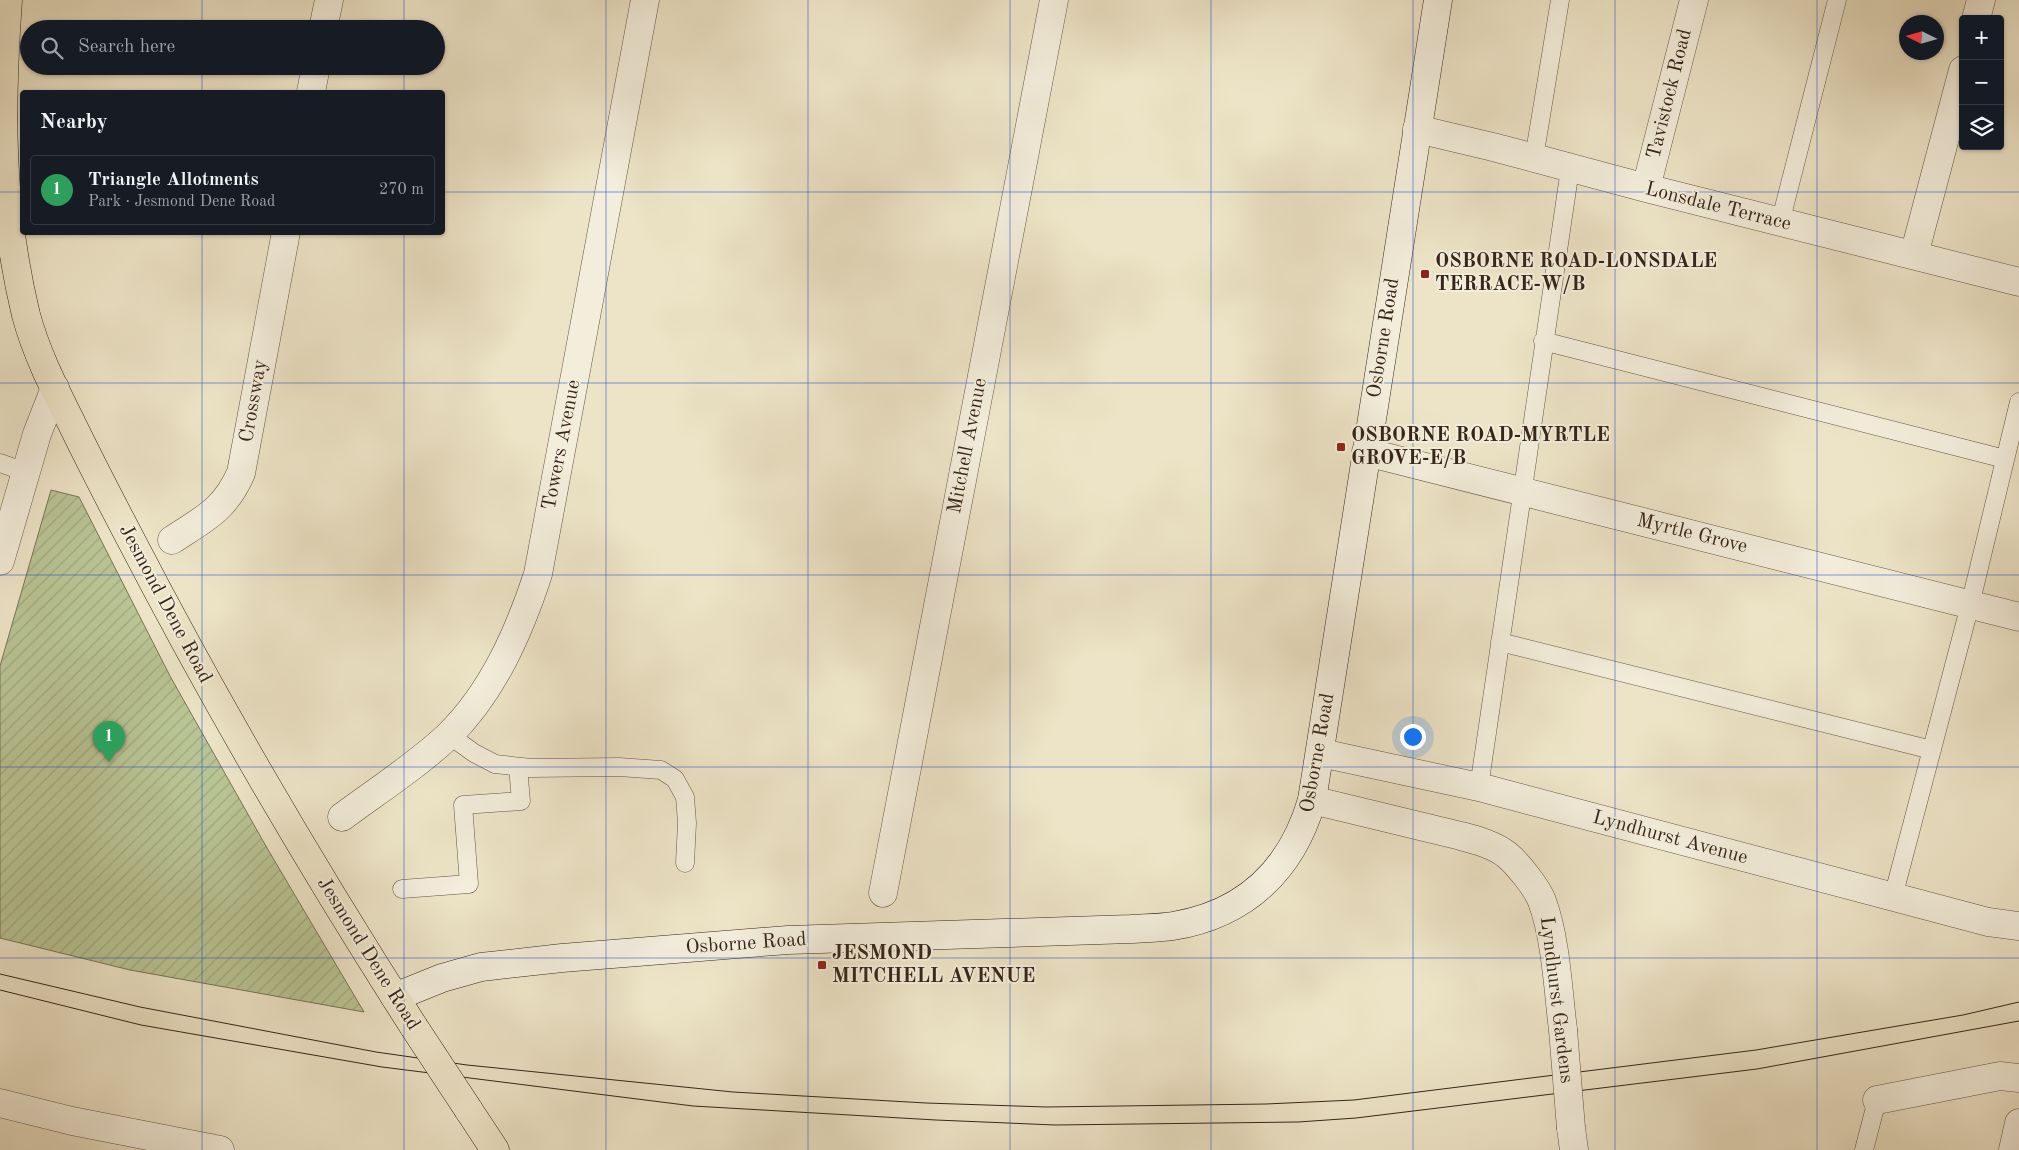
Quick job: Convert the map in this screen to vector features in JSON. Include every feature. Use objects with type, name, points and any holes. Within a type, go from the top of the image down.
[{"type":"main road","name":"Jesmond Dene Road","points":[[8,0],[1,110],[1,166],[6,214],[7,263],[54,388],[141,559],[233,729],[306,853],[395,997],[468,1109],[488,1148]]},
{"type":"street","points":[[325,20],[328,0]]},
{"type":"street","name":"Towers Avenue","points":[[342,817],[430,752],[449,735],[475,705],[505,657],[525,613],[538,574],[645,0]]},
{"type":"street","name":"Mitchell Avenue","points":[[883,893],[1054,0]]},
{"type":"street","name":"Osborne Road","points":[[395,997],[442,978],[480,967],[562,958],[788,940],[1173,926],[1222,912],[1240,902],[1260,887],[1278,870],[1301,832],[1312,800],[1321,753],[1366,452],[1438,0]]},
{"type":"street","name":"Tavistock Road","points":[[1646,188],[1694,0]]},
{"type":"street","points":[[1977,15],[1981,0]]},
{"type":"street","points":[[311,90],[314,75]]},
{"type":"street","points":[[1914,255],[1959,85]]},
{"type":"street","name":"Lonsdale Terrace","points":[[1417,129],[1780,223],[2019,282]]},
{"type":"street","name":"Crossway","points":[[172,540],[214,512],[225,502],[234,489],[241,473],[285,235]]},
{"type":"street","points":[[0,561],[37,434],[54,388]]},
{"type":"street","name":"Myrtle Grove","points":[[1366,452],[2019,616]]},
{"type":"street","name":"Lyndhurst Avenue","points":[[1321,753],[1478,788],[1988,922],[2019,926]]},
{"type":"street","name":"Lyndhurst Gardens","points":[[1312,800],[1484,843],[1507,855],[1526,876],[1542,899],[1550,927],[1563,1030],[1572,1139]]},
{"type":"street","points":[[1877,1100],[2000,1076],[2019,1078]]},
{"type":"street","points":[[0,1103],[72,1121],[220,1150]]},
{"type":"street","points":[[2013,1150],[2019,1123]]},
{"type":"lane","points":[[1534,158],[1560,0]]},
{"type":"lane","points":[[1780,223],[1838,0]]},
{"type":"lane","points":[[1478,788],[1570,169]]},
{"type":"lane","points":[[1543,341],[2005,458]]},
{"type":"lane","points":[[1893,897],[1970,604],[2019,402]]},
{"type":"lane","points":[[0,463],[26,472]]},
{"type":"lane","points":[[1500,642],[1932,750]]},
{"type":"lane","points":[[449,735],[474,753],[495,764],[518,767],[585,769],[626,767],[661,770],[675,779],[685,797],[687,823],[685,863]]},
{"type":"lane","points":[[402,889],[469,884],[463,805],[521,801],[518,767]]},
{"type":"lane","points":[[1864,1150],[1877,1100]]},
{"type":"green space","points":[[51,490],[79,497],[170,676],[267,848],[364,1012],[130,970],[0,938],[0,666]]},
{"type":"tram line","points":[[0,974],[140,1007],[376,1052],[467,1065],[733,1092],[926,1103],[1046,1107],[1266,1104],[1354,1100],[1756,1050],[1963,1015],[2019,1002]]},
{"type":"tram line","points":[[0,990],[141,1025],[382,1067],[693,1106],[1055,1125],[1298,1122],[1356,1118],[1757,1069],[2019,1021]]},
{"type":"place","name":"OSBORNE ROAD-LONSDALE TERRACE-W/B","points":[[1425,274]]},
{"type":"place","name":"OSBORNE ROAD-MYRTLE GROVE-E/B","points":[[1341,447]]},
{"type":"place","name":"Triangle Allotments","points":[[109,762]]},
{"type":"place","name":"JESMOND MITCHELL AVENUE","points":[[822,965]]}]
